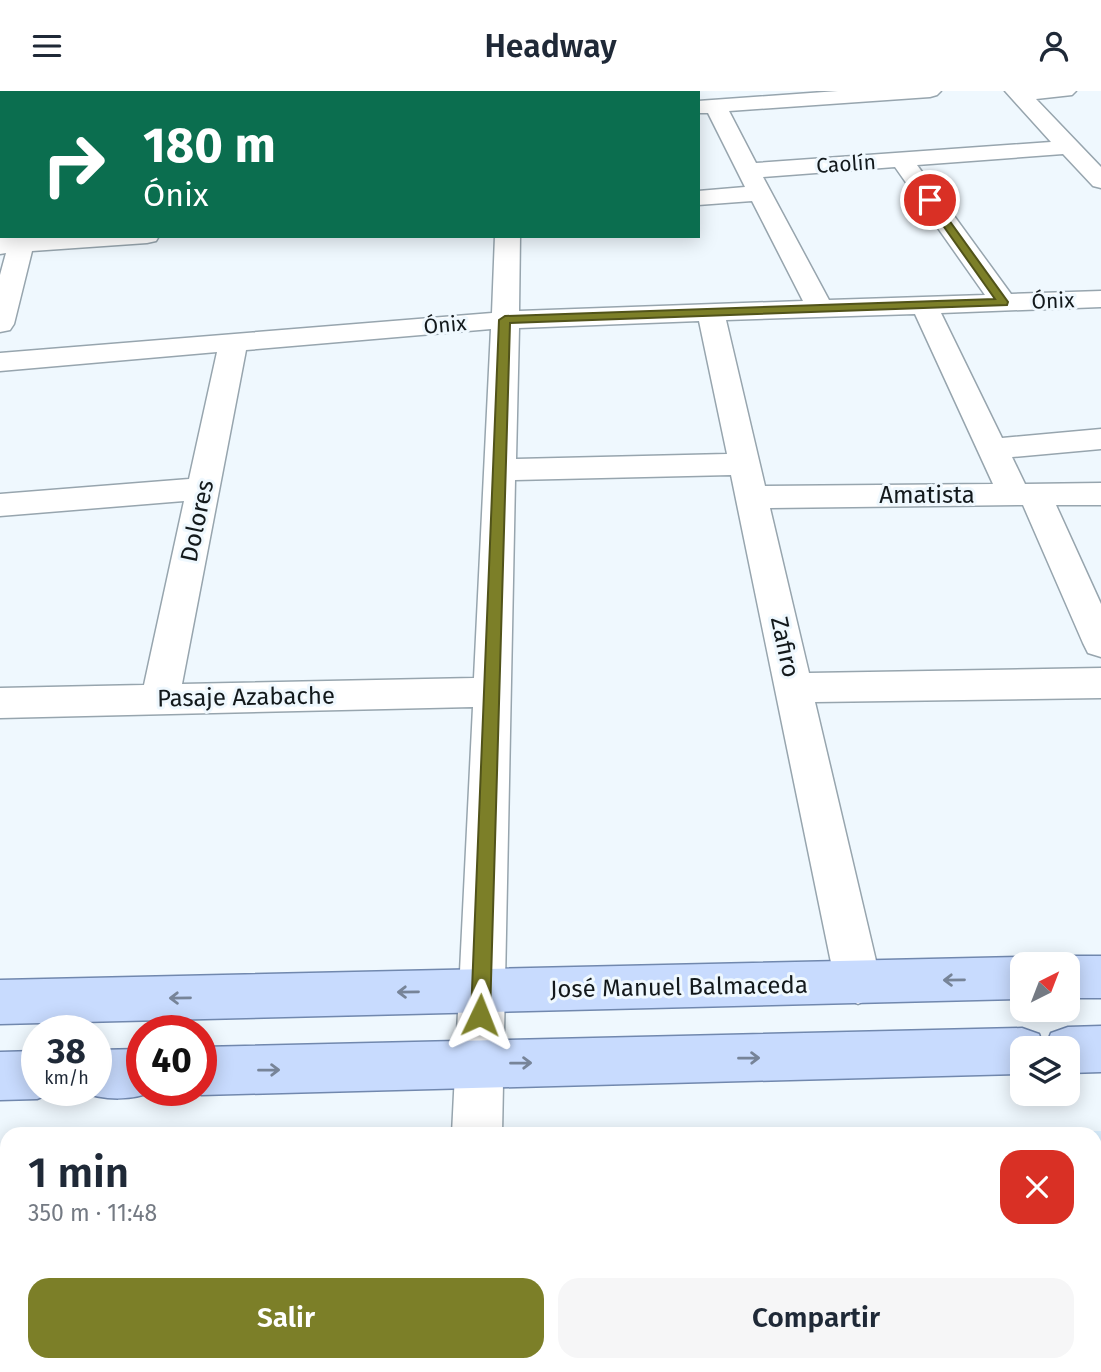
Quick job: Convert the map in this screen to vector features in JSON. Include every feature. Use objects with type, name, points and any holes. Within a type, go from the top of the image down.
[{"type":"main road","points":[[1080,977],[1101,977]]},
{"type":"main road","name":"José Manuel Balmaceda","points":[[0,1002],[1010,978]]},
{"type":"main road","points":[[1080,1050],[1101,1049]]},
{"type":"main road","points":[[217,1071],[1010,1051]]},
{"type":"main road","points":[[0,1076],[21,1075]]},
{"type":"street","points":[[820,309],[748,171],[706,107],[930,91]]},
{"type":"street","points":[[1018,93],[1065,91]]},
{"type":"street","points":[[1018,93],[1097,172]]},
{"type":"street","name":"Caolín","points":[[748,171],[1069,146]]},
{"type":"street","points":[[901,159],[1003,302]]},
{"type":"street","points":[[700,198],[760,193]]},
{"type":"street","points":[[0,324],[10,246],[120,238]]},
{"type":"street","points":[[477,1127],[508,238]]},
{"type":"street","name":"Ónix","points":[[0,362],[505,320],[1101,299]]},
{"type":"street","points":[[924,305],[992,449],[1025,495],[1101,643]]},
{"type":"street","name":"Zafiro","points":[[711,313],[858,982]]},
{"type":"street","name":"Dolores","points":[[160,699],[233,343]]},
{"type":"street","name":"Amatista","points":[[992,449],[1101,439]]},
{"type":"street","name":"Amatista","points":[[499,470],[1025,495],[1101,494]]},
{"type":"street","points":[[0,505],[203,489]]},
{"type":"street","points":[[793,688],[1101,683]]},
{"type":"street","name":"Pasaje Azabache","points":[[0,703],[491,692]]},
{"type":"route","points":[[480,1015],[505,320],[1003,302],[930,200]]}]
